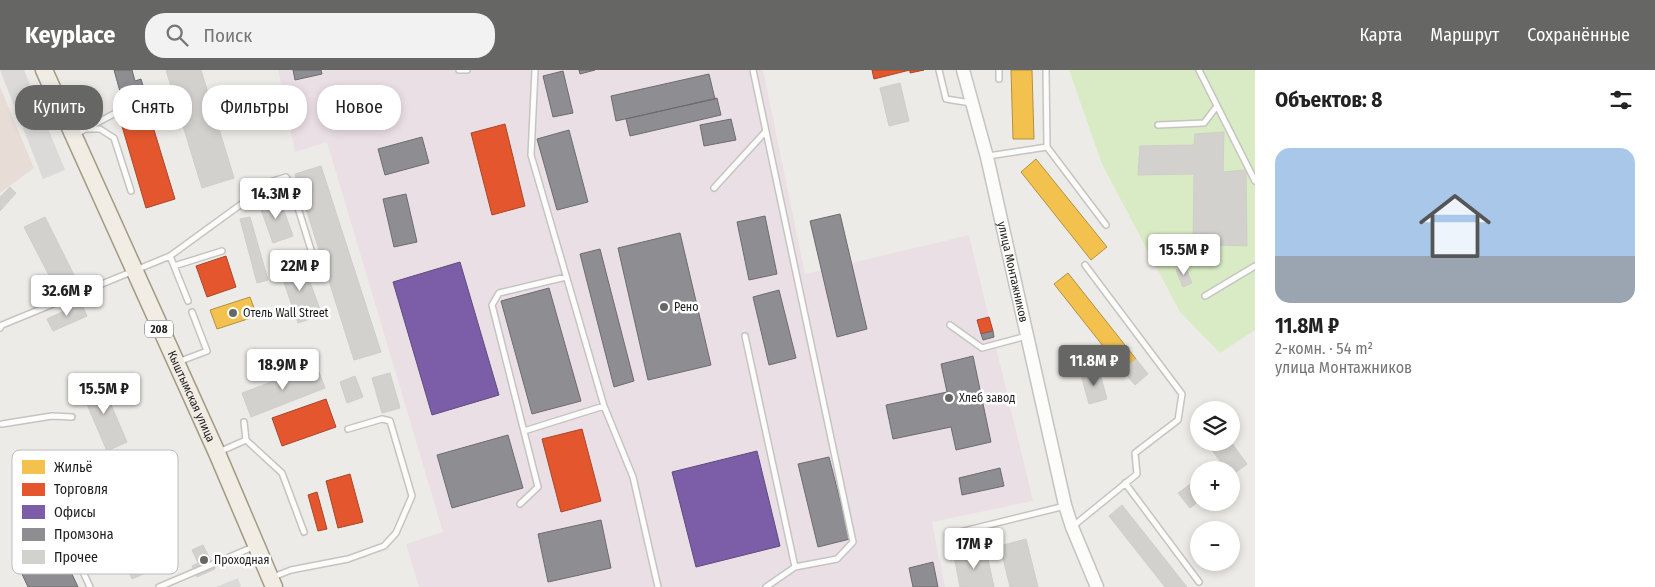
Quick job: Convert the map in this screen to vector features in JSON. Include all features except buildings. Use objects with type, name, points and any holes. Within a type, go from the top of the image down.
[{"type":"main road","name":"Кыштымская улица","points":[[44,70],[79,132],[133,271],[272,583]]},
{"type":"street","name":"улица Монтажников","points":[[963,70],[971,103],[988,156],[1065,505],[1097,587]]},
{"type":"lane","points":[[459,70],[467,70]]},
{"type":"lane","points":[[534,70],[531,155],[604,406],[633,477],[658,587]]},
{"type":"lane","points":[[753,70],[853,542],[836,559],[795,567],[766,587]]},
{"type":"lane","points":[[940,70],[946,99],[971,103]]},
{"type":"lane","points":[[999,70],[999,79]]},
{"type":"lane","points":[[1046,70],[1047,147],[1106,225]]},
{"type":"lane","points":[[1199,70],[1255,181]]},
{"type":"lane","points":[[1158,125],[1204,123],[1217,106]]},
{"type":"lane","points":[[79,132],[113,114]]},
{"type":"lane","points":[[79,132],[100,130],[114,138],[131,192]]},
{"type":"lane","points":[[714,188],[766,131]]},
{"type":"lane","points":[[988,156],[1047,147]]},
{"type":"lane","points":[[0,328],[2,325],[170,256],[273,181],[286,177],[292,184],[311,250]]},
{"type":"lane","points":[[174,266],[222,251]]},
{"type":"lane","points":[[170,256],[188,301]]},
{"type":"lane","points":[[1072,527],[1137,474],[1135,453],[1178,420],[1182,394],[1085,265]]},
{"type":"lane","points":[[1206,296],[1255,266]]},
{"type":"lane","points":[[520,504],[538,487],[492,305],[499,293],[566,277]]},
{"type":"lane","points":[[175,363],[207,351],[192,312]]},
{"type":"lane","points":[[950,325],[982,348],[1027,336]]},
{"type":"lane","points":[[745,336],[795,567]]},
{"type":"lane","points":[[524,431],[604,406]]},
{"type":"lane","points":[[1,423],[52,416],[72,417]]},
{"type":"lane","points":[[272,583],[291,570],[348,559],[384,546],[396,533],[406,515],[412,496],[390,422],[382,419],[348,429]]},
{"type":"lane","points":[[244,422],[246,440],[282,473],[304,532]]},
{"type":"lane","points":[[216,454],[246,440]]},
{"type":"lane","points":[[1126,483],[1199,582]]},
{"type":"lane","points":[[948,535],[1065,505]]},
{"type":"lane","points":[[160,587],[256,545]]},
{"type":"lane","points":[[84,574],[90,587]]},
{"type":"shaded area","points":[[0,70],[24,70],[30,85],[15,85],[15,108]]},
{"type":"shaded area","points":[[278,70],[763,70],[805,274],[969,235],[1033,501],[932,522],[945,587],[419,587],[406,544],[443,532],[327,142],[295,152],[290,130],[307,130],[307,85],[281,85]]},
{"type":"shaded area","points":[[0,87],[15,123],[15,130],[18,130],[34,168],[0,193]]},
{"type":"shaded area","points":[[24,130],[49,130],[65,170],[43,179]]},
{"type":"shaded area","points":[[238,578],[241,587],[216,587]]},
{"type":"green space","points":[[1069,70],[1255,70],[1255,330],[1220,353],[1180,312],[1102,164]]},
{"type":"place","name":"Рено","points":[[664,307]]},
{"type":"place","name":"Отель Wall Street","points":[[233,313]]},
{"type":"place","name":"Хлеб завод","points":[[949,398]]},
{"type":"place","name":"Проходная","points":[[204,560]]}]
